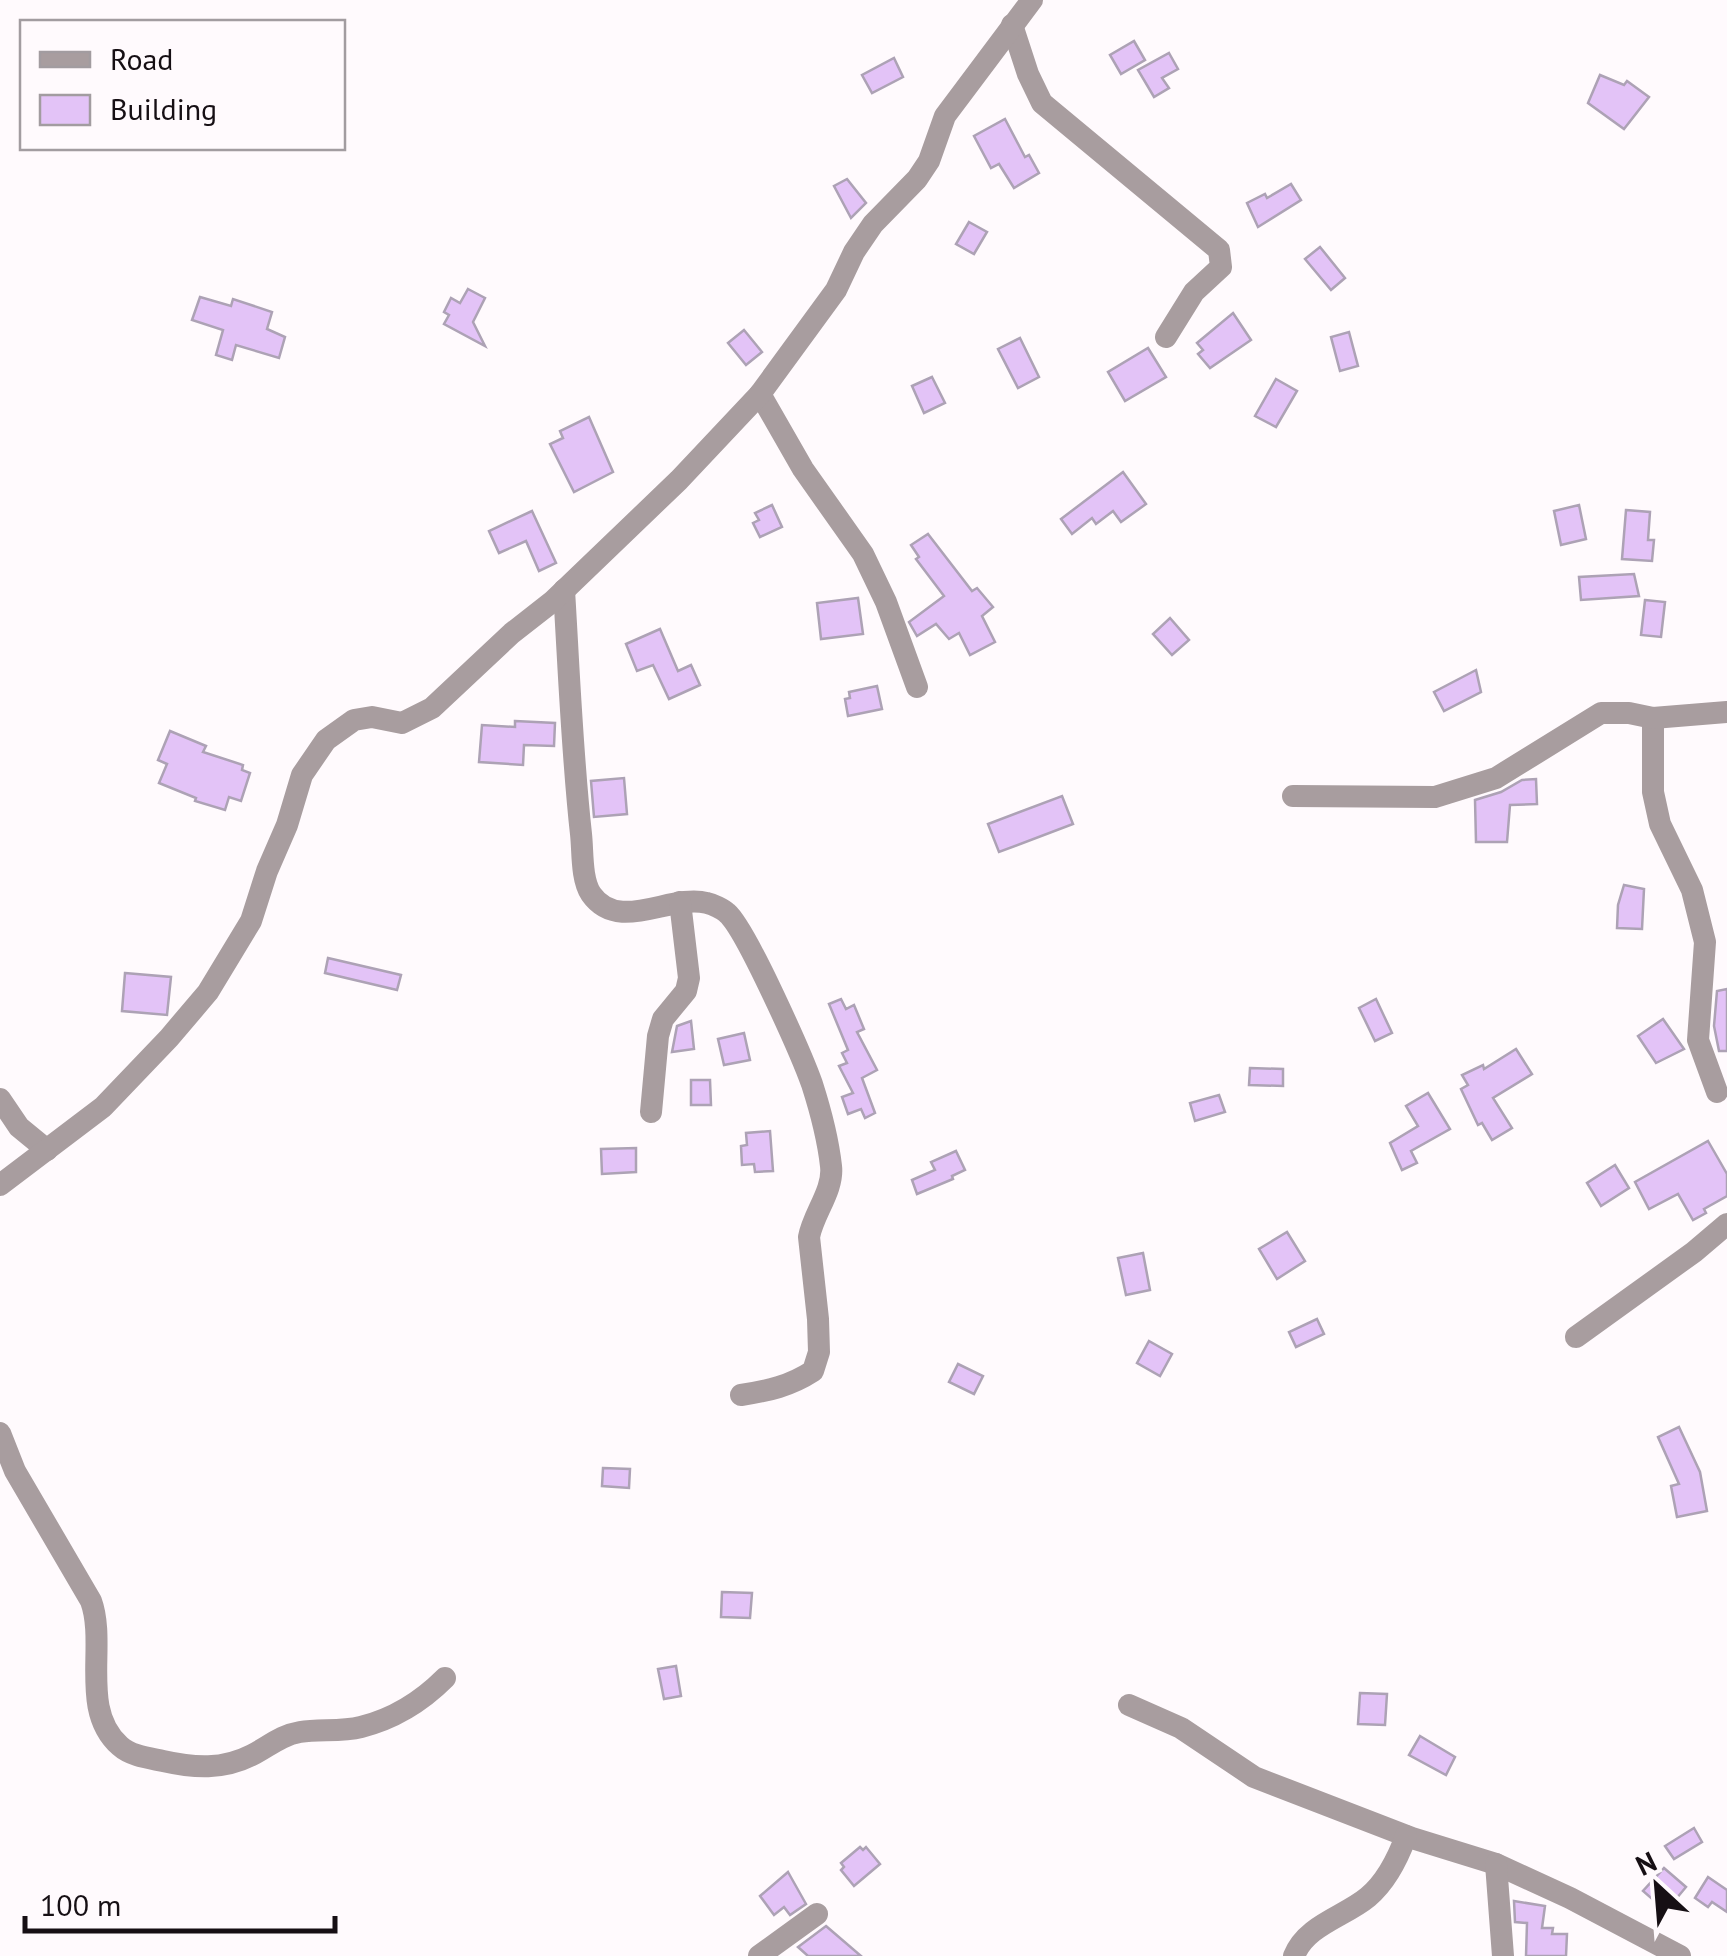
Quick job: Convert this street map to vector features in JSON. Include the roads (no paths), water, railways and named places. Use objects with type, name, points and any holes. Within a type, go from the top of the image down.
[{"type":"street","points":[[0,1185],[102,1106],[208,992],[252,921],[302,774],[326,740],[354,720],[372,717],[402,724],[420,716],[564,590],[679,480],[760,394],[836,290],[873,224],[923,170],[945,116],[1032,0]]},
{"type":"street","points":[[1012,24],[1042,103],[1060,122],[1219,250],[1221,267],[1194,292],[1166,337]]},
{"type":"street","points":[[760,394],[803,469],[864,554],[917,687]]},
{"type":"street","points":[[564,590],[572,757],[585,872],[591,893],[604,904],[624,912],[680,902],[706,903],[727,912],[739,929],[811,1082],[831,1166],[831,1180],[812,1220],[809,1238],[818,1318],[819,1352],[814,1371],[774,1390],[741,1395]]},
{"type":"street","points":[[1293,796],[1434,797],[1496,778],[1602,713],[1653,718],[1727,712]]},
{"type":"street","points":[[1653,718],[1653,792],[1660,824],[1692,890],[1703,928],[1704,980],[1698,1040],[1717,1092]]},
{"type":"street","points":[[650,1112],[662,1020],[686,991],[689,978],[680,902]]},
{"type":"street","points":[[0,1099],[19,1126],[47,1150]]},
{"type":"street","points":[[1576,1337],[1727,1224]]},
{"type":"street","points":[[0,1433],[15,1471],[91,1600],[97,1618],[98,1700],[119,1746],[134,1754],[210,1768],[228,1764],[298,1732],[359,1728],[391,1716],[424,1699],[445,1678]]},
{"type":"street","points":[[1129,1706],[1181,1728],[1254,1777],[1406,1836],[1496,1864],[1680,1956]]},
{"type":"street","points":[[1294,1956],[1302,1940],[1370,1896],[1398,1858],[1406,1836]]},
{"type":"street","points":[[1496,1864],[1503,1956]]},
{"type":"street","points":[[759,1956],[816,1914]]}]
